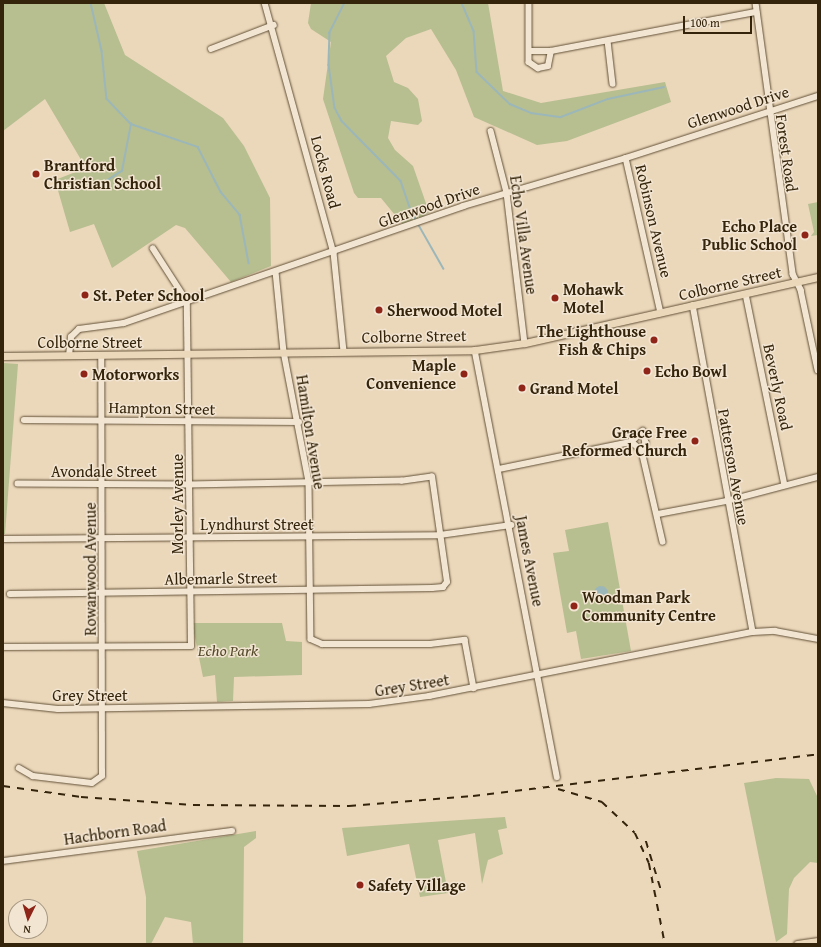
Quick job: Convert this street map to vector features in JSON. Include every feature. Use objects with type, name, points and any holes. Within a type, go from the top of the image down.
[{"type":"main road","name":"Colborne Street","points":[[3,356],[190,356],[284,352],[475,350],[525,343],[818,278]]},
{"type":"main road","points":[[798,944],[818,941]]},
{"type":"street","name":"Locks Road","points":[[265,3],[274,25],[334,253],[344,351]]},
{"type":"street","points":[[529,3],[530,51],[533,66],[543,68],[551,61],[551,51]]},
{"type":"street","name":"Forest Road","points":[[756,3],[768,110],[793,274],[798,282],[818,370]]},
{"type":"street","points":[[530,51],[551,51],[756,12]]},
{"type":"street","points":[[211,49],[274,25]]},
{"type":"street","points":[[608,40],[612,84]]},
{"type":"street","name":"Glenwood Drive","points":[[69,356],[70,337],[79,329],[124,323],[334,253],[507,193],[626,158],[768,110],[818,96]]},
{"type":"street","name":"Echo Villa Avenue","points":[[491,131],[507,193],[525,343]]},
{"type":"street","name":"Robinson Avenue","points":[[626,158],[661,313]]},
{"type":"street","points":[[153,249],[187,302]]},
{"type":"street","name":"Hamilton Avenue","points":[[276,272],[284,352],[299,422],[309,482],[311,590],[310,637],[322,644],[430,644],[465,640],[474,688]]},
{"type":"street","name":"Beverly Road","points":[[746,294],[785,486]]},
{"type":"street","name":"Morley Avenue","points":[[104,647],[191,646],[189,485],[191,422],[187,302]]},
{"type":"street","name":"Patterson Avenue","points":[[693,305],[727,501],[753,632]]},
{"type":"street","name":"James Avenue","points":[[475,350],[511,525],[557,777]]},
{"type":"street","name":"Rowanwood Avenue","points":[[19,768],[33,776],[92,783],[99,781],[103,771],[101,709],[104,647],[102,592],[101,356]]},
{"type":"street","name":"Hampton Street","points":[[24,420],[299,422]]},
{"type":"street","points":[[500,469],[632,442],[643,431],[646,443],[642,451]]},
{"type":"street","points":[[632,442],[642,451],[658,514],[663,542]]},
{"type":"street","name":"Avondale Street","points":[[18,484],[189,485],[432,477],[440,535]]},
{"type":"street","points":[[658,514],[727,501],[818,477]]},
{"type":"street","name":"Lyndhurst Street","points":[[3,538],[440,535],[511,525]]},
{"type":"street","name":"Albemarle Street","points":[[10,594],[443,587],[447,582],[440,535]]},
{"type":"street","name":"Grey Street","points":[[3,703],[101,709],[347,706],[474,688],[753,632],[781,632],[818,639]]},
{"type":"street","points":[[4,647],[104,647]]},
{"type":"street","name":"Hachborn Road","points":[[3,861],[232,831]]},
{"type":"green space","points":[[3,3],[104,3],[125,55],[223,118],[244,146],[270,198],[271,266],[231,282],[185,228],[176,225],[112,268],[94,224],[70,232],[55,180],[86,168],[45,99],[3,131]]},
{"type":"green space","points":[[311,3],[488,3],[503,91],[541,103],[665,82],[671,102],[567,141],[537,145],[474,117],[456,70],[431,29],[406,38],[386,56],[394,82],[408,88],[418,99],[422,121],[418,125],[391,121],[388,138],[395,150],[413,166],[429,212],[418,222],[404,226],[381,198],[358,198],[354,193],[323,99],[331,42],[311,29],[308,23]]},
{"type":"green space","points":[[818,202],[818,235],[811,236],[814,232],[808,204]]},
{"type":"green space","points":[[3,363],[18,364],[5,534],[3,534]]},
{"type":"green space","points":[[608,522],[631,651],[581,659],[576,631],[567,633],[553,553],[569,551],[565,530]]},
{"type":"green space","name":"Echo Park","points":[[192,623],[282,623],[286,641],[302,642],[302,675],[234,677],[233,701],[217,702],[215,675],[203,677]]},
{"type":"green space","points":[[776,778],[809,779],[818,798],[818,863],[810,862],[794,878],[789,889],[787,934],[776,942],[744,783]]},
{"type":"green space","points":[[505,817],[507,828],[498,830],[503,854],[488,860],[482,884],[475,833],[438,840],[448,893],[420,897],[409,844],[347,856],[342,828]]},
{"type":"green space","points":[[256,831],[256,838],[244,847],[243,944],[193,944],[191,922],[165,917],[151,944],[146,944],[146,897],[137,851]]},
{"type":"water","points":[[598,586],[604,586],[608,590],[608,596],[604,600],[598,600],[594,596],[594,590]]},
{"type":"waterway","points":[[91,3],[102,51],[107,99],[131,124],[198,147],[221,192],[240,215],[249,263]]},
{"type":"waterway","points":[[345,3],[330,33],[329,65],[335,108],[342,121],[401,181],[412,213],[444,269]]},
{"type":"waterway","points":[[462,3],[474,31],[477,72],[510,104],[531,113],[561,117],[608,99],[664,87]]},
{"type":"waterway","points":[[97,187],[122,171],[131,124]]},
{"type":"railway","points":[[3,786],[81,797],[193,805],[349,806],[473,796],[818,754]]},
{"type":"railway","points":[[558,789],[602,802],[635,833],[649,863],[665,944]]},
{"type":"railway","points":[[646,841],[662,893]]},
{"type":"place","name":"Brantford Christian School","points":[[36,174]]},
{"type":"place","name":"Echo Place Public School","points":[[805,235]]},
{"type":"place","name":"St. Peter School","points":[[85,295]]},
{"type":"place","name":"Mohawk Motel","points":[[555,298]]},
{"type":"place","name":"Sherwood Motel","points":[[379,310]]},
{"type":"place","name":"The Lighthouse Fish & Chips","points":[[654,340]]},
{"type":"place","name":"Echo Bowl","points":[[647,371]]},
{"type":"place","name":"Motorworks","points":[[84,374]]},
{"type":"place","name":"Maple Convenience","points":[[464,374]]},
{"type":"place","name":"Grand Motel","points":[[522,388]]},
{"type":"place","name":"Grace Free Reformed Church","points":[[695,441]]},
{"type":"place","name":"Woodman Park Community Centre","points":[[574,606]]},
{"type":"place","name":"Safety Village","points":[[360,885]]}]
